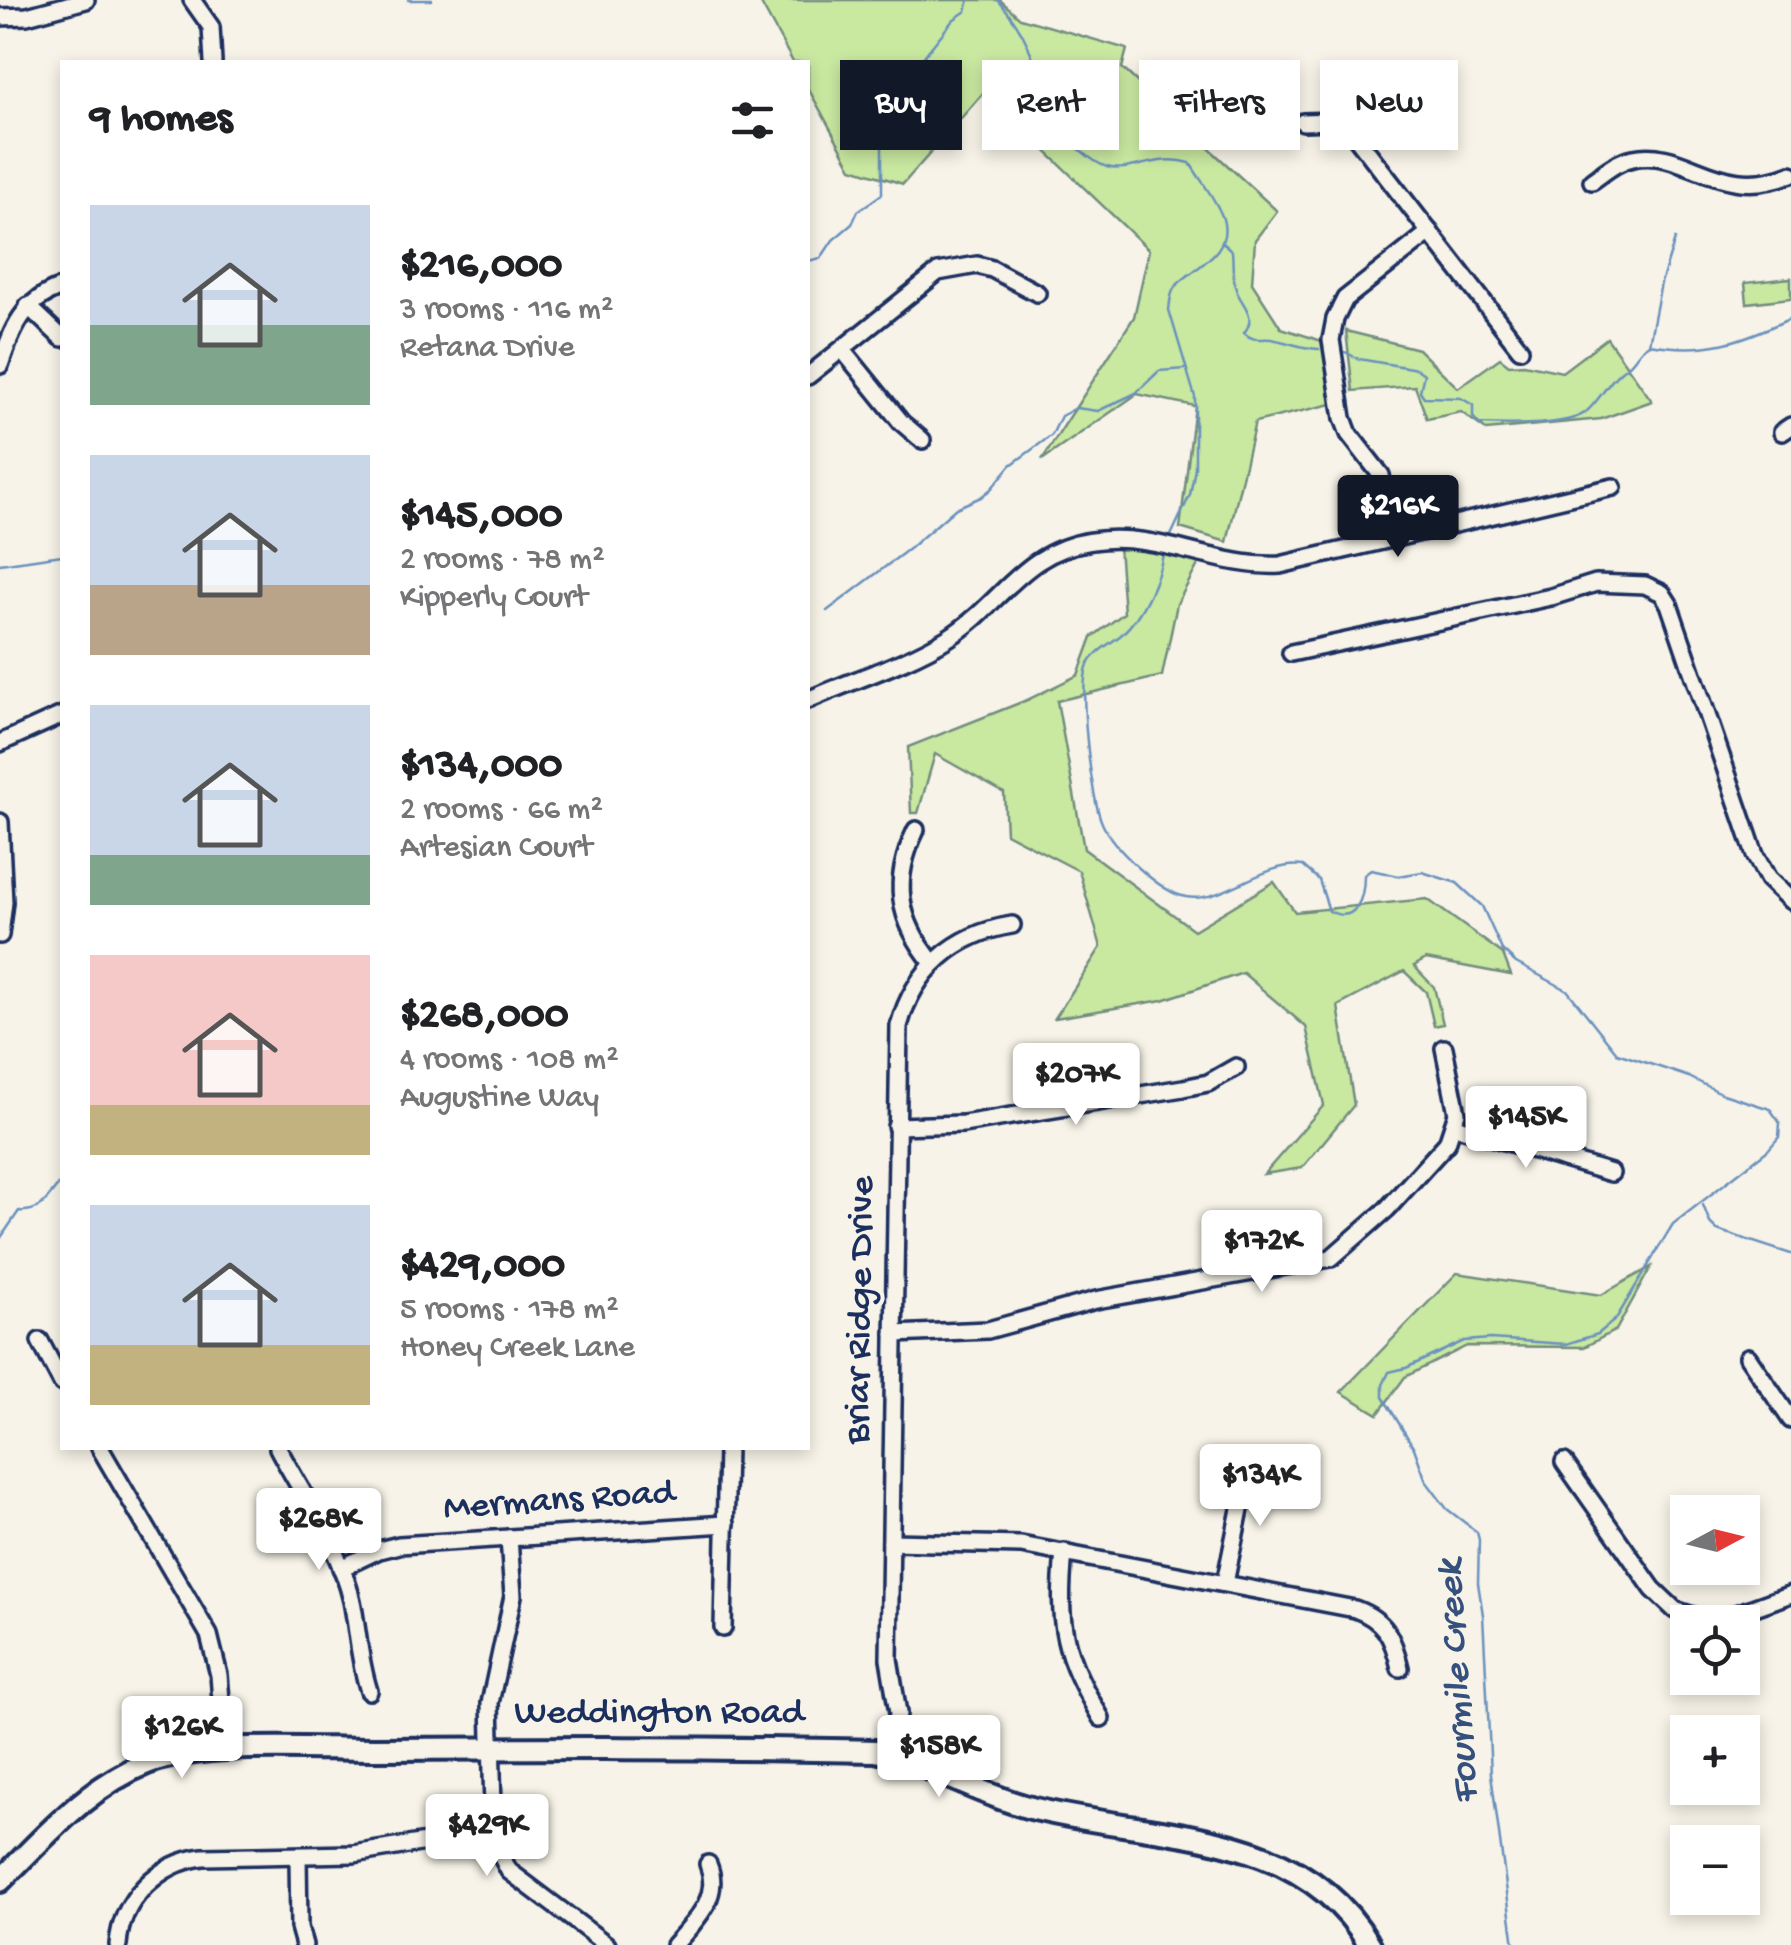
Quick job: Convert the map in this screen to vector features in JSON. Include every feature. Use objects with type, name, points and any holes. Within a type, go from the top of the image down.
[{"type":"main road","name":"Weddington Road","points":[[0,1881],[65,1816],[116,1778],[158,1760],[224,1751],[876,1751],[1051,1814],[1202,1838],[1260,1852],[1301,1873],[1333,1899],[1370,1945]]},
{"type":"street","points":[[0,16],[26,16],[86,0]]},
{"type":"street","points":[[192,0],[210,26],[214,60]]},
{"type":"street","points":[[1303,122],[1332,121],[1356,137],[1520,348]]},
{"type":"street","points":[[1592,180],[1635,157],[1666,160],[1736,183],[1768,182],[1791,174]]},
{"type":"street","points":[[1393,538],[1381,475],[1349,434],[1343,418],[1331,340],[1335,319],[1345,299],[1430,232]]},
{"type":"street","points":[[810,374],[924,282],[955,266],[992,269],[1037,293]]},
{"type":"street","points":[[0,364],[17,319],[28,306],[60,288]]},
{"type":"street","points":[[28,306],[60,336]]},
{"type":"street","points":[[842,349],[901,422],[922,440]]},
{"type":"street","points":[[810,699],[948,637],[1023,569],[1054,551],[1092,540],[1136,538],[1237,564],[1280,566],[1613,487]]},
{"type":"street","points":[[1291,653],[1602,582],[1636,583],[1657,590],[1667,599],[1755,856],[1768,879],[1791,901]]},
{"type":"street","points":[[0,742],[60,716]]},
{"type":"street","points":[[0,822],[4,902],[0,935]]},
{"type":"street","points":[[916,830],[902,866],[903,907],[908,928],[933,964]]},
{"type":"street","name":"Briar Ridge Drive","points":[[894,1755],[898,1713],[889,1659],[899,1026],[917,984],[945,952],[978,932],[1012,925]]},
{"type":"street","points":[[894,1334],[988,1330],[1096,1300],[1331,1258],[1438,1156],[1454,1126],[1456,1101],[1444,1048]]},
{"type":"street","points":[[896,1126],[962,1124],[1184,1088],[1208,1083],[1236,1067]]},
{"type":"street","points":[[1454,1126],[1611,1173]]},
{"type":"street","points":[[40,1342],[60,1379]]},
{"type":"street","points":[[1748,1357],[1791,1420]]},
{"type":"street","points":[[101,1450],[209,1635],[219,1675],[224,1751]]},
{"type":"street","points":[[279,1450],[342,1568],[369,1692]]},
{"type":"street","points":[[723,1628],[727,1450]]},
{"type":"street","points":[[1564,1462],[1652,1589],[1675,1610],[1712,1619],[1745,1612],[1791,1594]]},
{"type":"street","points":[[1225,1584],[1249,1465]]},
{"type":"street","name":"Mermans Road","points":[[342,1568],[398,1545],[726,1524]]},
{"type":"street","points":[[510,1538],[513,1596],[490,1703],[492,1831],[499,1855],[510,1871],[608,1945]]},
{"type":"street","points":[[892,1542],[1020,1545],[1368,1614],[1384,1626],[1395,1645],[1400,1668]]},
{"type":"street","points":[[1064,1552],[1060,1595],[1065,1643],[1074,1670],[1101,1718]]},
{"type":"street","points":[[118,1945],[126,1909],[158,1874],[173,1864],[203,1857],[354,1854],[492,1831]]},
{"type":"street","points":[[298,1858],[298,1916],[304,1945]]},
{"type":"street","points":[[674,1945],[711,1896],[714,1883],[708,1864]]},
{"type":"green space","points":[[759,0],[1000,0],[1020,18],[1127,49],[1122,68],[1139,84],[1139,150],[1211,150],[1277,211],[1255,240],[1252,283],[1281,328],[1322,341],[1332,404],[1255,422],[1227,542],[1180,528],[1195,406],[1137,394],[1042,460],[1134,317],[1149,250],[1045,150],[1119,150],[1119,60],[982,60],[982,94],[962,117],[962,60],[840,60],[840,146],[810,92],[810,60],[792,60]]},
{"type":"green space","points":[[842,150],[933,150],[903,184],[852,168]]},
{"type":"green space","points":[[1791,278],[1791,298],[1747,303],[1745,283]]},
{"type":"green space","points":[[1346,331],[1418,349],[1458,388],[1500,358],[1509,365],[1562,372],[1607,338],[1652,401],[1601,419],[1486,430],[1461,412],[1427,419],[1415,386],[1353,391]]},
{"type":"green space","points":[[1119,546],[1148,547],[1201,559],[1177,604],[1162,676],[1057,701],[1084,849],[1194,930],[1274,882],[1295,912],[1427,899],[1503,954],[1511,975],[1426,959],[1414,966],[1434,987],[1443,1024],[1434,1026],[1426,992],[1404,971],[1338,1006],[1354,1105],[1302,1168],[1264,1174],[1324,1105],[1306,1027],[1243,973],[1163,1000],[1055,1018],[1101,947],[1079,871],[1006,833],[1004,793],[935,754],[918,813],[911,813],[908,747],[1027,700],[1078,675],[1092,637],[1124,613]]},
{"type":"green space","points":[[1651,1267],[1616,1330],[1584,1347],[1467,1346],[1405,1377],[1378,1414],[1341,1392],[1457,1273],[1601,1295]]},
{"type":"waterway","points":[[408,0],[432,0]]},
{"type":"waterway","points":[[810,261],[821,258],[833,240],[852,224],[858,211],[882,194],[882,139],[888,113],[919,83],[921,60],[953,20],[966,11],[969,0]]},
{"type":"waterway","name":"Fourmile Creek","points":[[998,0],[1027,43],[1043,107],[1062,135],[1107,167],[1125,168],[1167,160],[1190,163],[1223,219],[1225,231],[1217,251],[1175,287],[1170,298],[1169,310],[1195,397],[1195,468],[1190,495],[1168,542]]},
{"type":"waterway","points":[[1345,352],[1359,359],[1417,369],[1424,374],[1420,391],[1424,397],[1461,398],[1473,405],[1473,417],[1479,424],[1535,424],[1577,417],[1649,344],[1661,283],[1675,239]]},
{"type":"waterway","points":[[1223,243],[1232,251],[1235,286],[1249,315],[1244,333],[1256,339],[1319,349]]},
{"type":"waterway","points":[[1649,344],[1688,348],[1722,344],[1791,318]]},
{"type":"waterway","points":[[827,611],[956,508],[991,489],[1011,465],[1052,435],[1061,416],[1076,408],[1098,411],[1136,393],[1159,371],[1185,369]]},
{"type":"waterway","name":"Fourmile Creek","points":[[1163,554],[1143,607],[1122,634],[1091,659],[1085,677],[1087,743],[1098,810],[1107,833],[1138,868],[1176,894],[1200,897],[1273,870],[1303,866],[1319,880],[1329,911],[1339,914],[1352,912],[1357,906],[1364,875],[1371,870],[1399,876],[1422,872],[1457,883],[1482,906],[1502,950],[1516,963],[1567,990],[1617,1053],[1770,1109],[1780,1123],[1779,1137],[1768,1150],[1673,1224],[1616,1319],[1598,1334],[1566,1344],[1464,1341],[1389,1372],[1383,1385],[1383,1397],[1414,1448],[1426,1481],[1447,1509],[1477,1532],[1479,1540],[1478,1583],[1491,1774],[1514,1945]]},
{"type":"waterway","points":[[0,564],[60,555]]},
{"type":"waterway","points":[[0,1239],[19,1211],[40,1206],[60,1183]]},
{"type":"waterway","points":[[1703,1205],[1717,1230],[1791,1254]]}]
